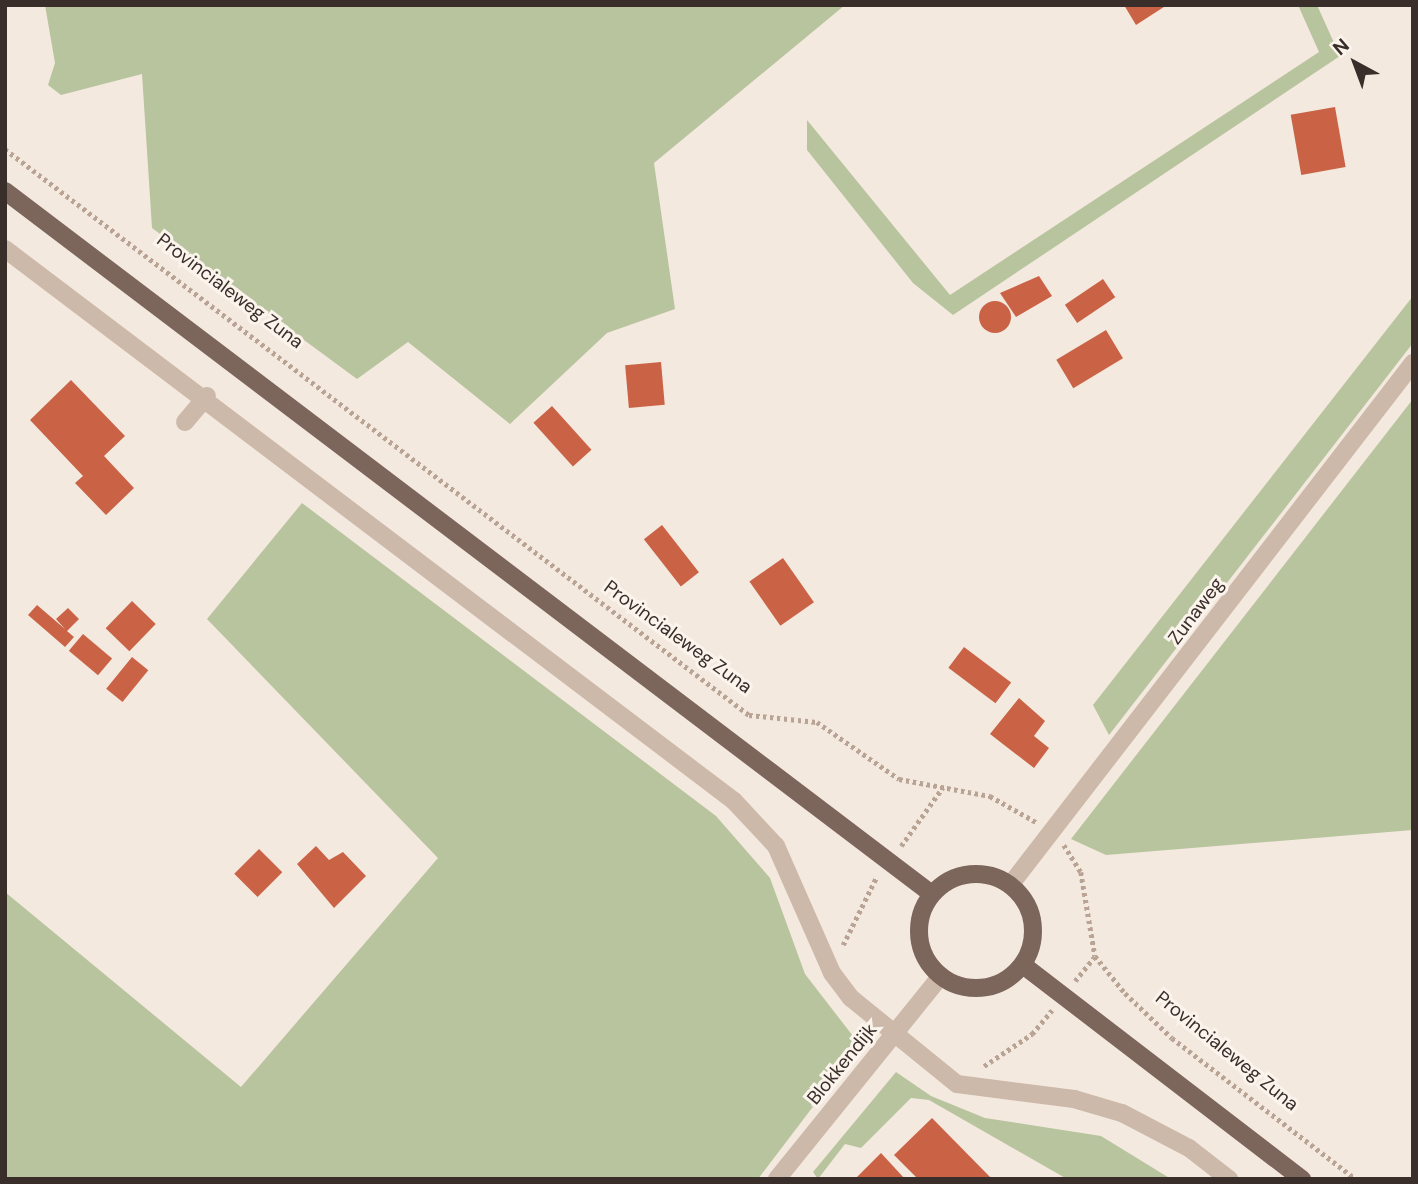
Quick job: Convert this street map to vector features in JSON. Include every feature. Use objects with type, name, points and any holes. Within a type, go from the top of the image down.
[{"type":"main road","points":[[5,191],[932,894]]},
{"type":"main road","points":[[989,874],[1012,884],[1033,919],[1034,941],[1023,965],[1002,982],[979,989],[941,976],[920,942],[920,916],[932,894],[961,875],[989,874]]},
{"type":"main road","points":[[1023,965],[1302,1179]]},
{"type":"street","points":[[5,249],[207,396],[734,802],[776,846],[832,973],[892,1035],[957,1084],[1074,1099],[1122,1113],[1189,1148],[1229,1179]]},
{"type":"street","name":"Zunaweg","points":[[1012,884],[1413,363]]},
{"type":"street","points":[[185,422],[207,396]]},
{"type":"street","name":"Blokkendijk","points":[[777,1179],[941,976]]},
{"type":"path","name":"Provincialeweg Zuna","points":[[5,149],[749,715],[817,722],[899,779],[990,796],[1053,832],[1081,872],[1095,956],[1172,1038],[1356,1179]]},
{"type":"path","points":[[957,1084],[1032,1034],[1095,956]]},
{"type":"green space","points":[[45,5],[845,5],[654,163],[675,309],[607,333],[510,424],[408,342],[357,379],[152,228],[142,74],[61,95],[48,85],[55,63]]},
{"type":"green space","points":[[1298,5],[1317,5],[1340,56],[953,315],[913,283],[807,150],[807,120],[950,295],[1319,52]]},
{"type":"green space","points":[[1413,296],[1413,343],[1109,735],[1093,705]]},
{"type":"green space","points":[[1413,399],[1413,830],[1106,855],[1071,839]]},
{"type":"green space","points":[[302,503],[716,816],[770,878],[805,974],[856,1040],[853,1054],[758,1179],[5,1179],[5,892],[241,1087],[438,858],[207,619]]},
{"type":"green space","points":[[896,1072],[931,1096],[985,1118],[1101,1136],[1171,1179],[1067,1179],[929,1100],[911,1098],[861,1148],[845,1144],[818,1179],[813,1172]]},
{"type":"building","points":[[1124,5],[1167,5],[1136,25]]},
{"type":"building","points":[[1335,107],[1346,167],[1301,175],[1291,115]]},
{"type":"building","points":[[1039,276],[1052,296],[1016,317],[1000,293]]},
{"type":"building","points":[[1103,279],[1115,297],[1077,323],[1065,305]]},
{"type":"building","points":[[995,301],[1006,306],[1011,317],[1006,328],[995,333],[984,328],[979,317],[984,306]]},
{"type":"building","points":[[1106,330],[1123,358],[1073,388],[1056,360]]},
{"type":"building","points":[[661,362],[665,405],[629,408],[625,365]]},
{"type":"building","points":[[71,380],[125,436],[104,456],[134,488],[106,515],[75,483],[83,476],[30,420]]},
{"type":"building","points":[[552,406],[591,450],[573,467],[533,423]]},
{"type":"building","points":[[662,525],[699,572],[681,586],[644,539]]},
{"type":"building","points":[[783,558],[814,602],[780,626],[749,582]]},
{"type":"building","points":[[132,601],[156,624],[129,651],[106,628]]},
{"type":"building","points":[[37,605],[65,629],[56,619],[68,608],[79,619],[67,631],[74,637],[65,647],[28,615]]},
{"type":"building","points":[[83,634],[112,658],[98,675],[69,651]]},
{"type":"building","points":[[964,647],[1011,683],[995,703],[948,668]]},
{"type":"building","points":[[132,657],[148,670],[123,702],[106,689]]},
{"type":"building","points":[[1019,698],[1045,721],[1034,736],[1049,748],[1034,768],[990,734]]},
{"type":"building","points":[[316,846],[329,860],[343,852],[366,876],[334,908],[297,864]]},
{"type":"building","points":[[259,849],[282,872],[258,897],[234,874]]},
{"type":"building","points":[[932,1118],[992,1179],[918,1179],[894,1155]]},
{"type":"building","points":[[881,1153],[905,1179],[855,1179]]}]
